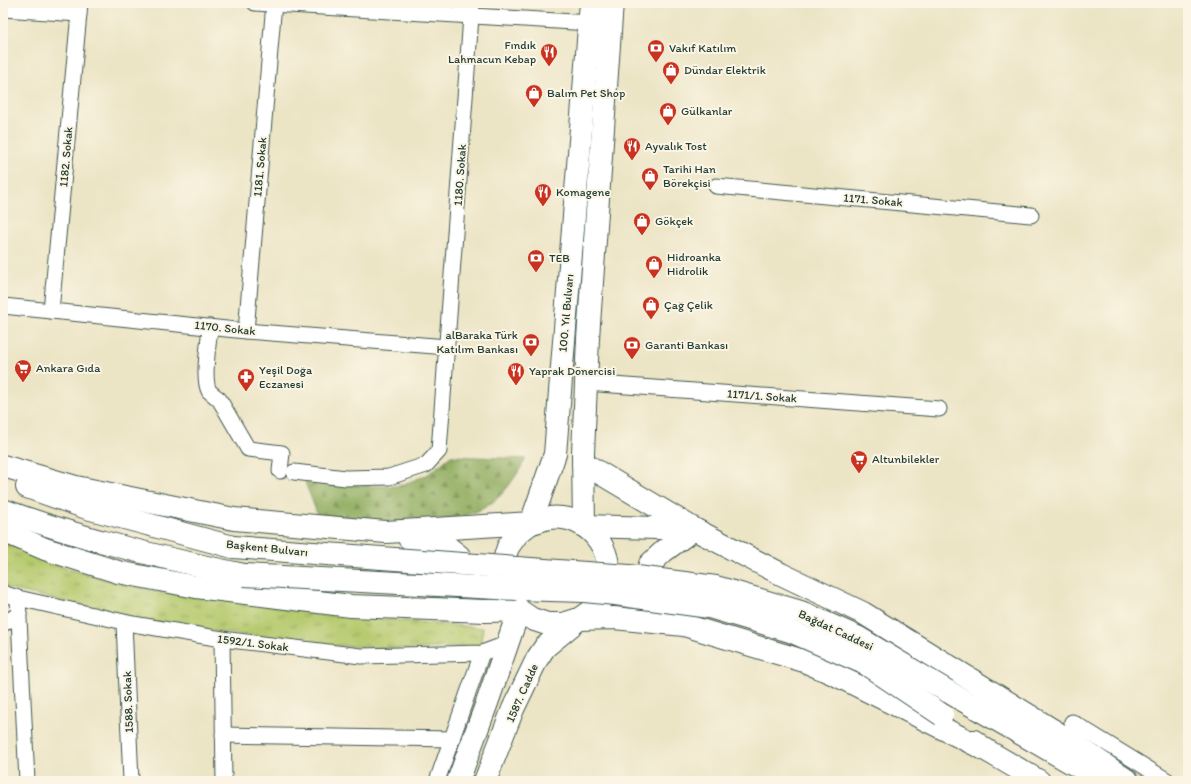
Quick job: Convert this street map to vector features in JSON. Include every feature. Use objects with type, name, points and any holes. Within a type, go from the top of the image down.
[{"type":"main road","name":"100. Yıl Bulvarı","points":[[584,526],[583,463],[586,383],[612,3]]},
{"type":"main road","name":"100. Yıl Bulvarı","points":[[531,523],[555,454],[591,13]]},
{"type":"main road","points":[[555,454],[562,465],[571,469],[578,468],[583,463],[694,529],[781,574],[863,613],[1064,737],[1128,781]]},
{"type":"main road","points":[[3,466],[76,487],[234,519],[386,532],[531,523],[549,518],[567,519],[584,526],[597,536],[605,550],[609,566],[608,582],[602,598],[592,610],[579,619]]},
{"type":"main road","name":"Başkent Bulvarı","points":[[3,478],[87,508],[233,547],[517,578]]},
{"type":"main road","points":[[3,510],[77,536],[124,549],[244,575],[517,578],[585,582]]},
{"type":"main road","points":[[531,523],[518,533],[508,547],[503,563],[503,580],[509,597],[519,610],[532,619],[547,624],[563,624],[579,619],[614,618],[691,627],[811,664],[844,678],[986,750]]},
{"type":"main road","points":[[584,526],[694,529]]},
{"type":"main road","points":[[674,624],[660,615],[644,592],[650,564],[664,551],[694,529]]},
{"type":"main road","points":[[3,531],[45,549],[118,572],[196,587],[351,606],[486,611],[519,610]]},
{"type":"main road","points":[[386,532],[445,545],[459,556],[472,578],[462,597],[442,609]]},
{"type":"main road","name":"Bağdat Caddesi","points":[[585,582],[629,576],[716,587],[801,612],[857,637],[1103,781]]},
{"type":"main road","name":"Bağdat Caddesi","points":[[585,582],[615,594],[709,607],[790,631],[866,664],[942,715],[986,750],[1039,781]]},
{"type":"main road","points":[[458,781],[519,610]]},
{"type":"main road","name":"1587. Cadde","points":[[485,781],[514,709],[537,659],[545,647],[579,619]]},
{"type":"street","points":[[255,3],[591,13]]},
{"type":"street","name":"1181. Sokak","points":[[246,331],[274,4]]},
{"type":"street","points":[[3,9],[80,8]]},
{"type":"street","name":"1182. Sokak","points":[[51,311],[80,8]]},
{"type":"street","name":"1180. Sokak","points":[[210,327],[206,378],[209,390],[219,399],[248,450],[282,453],[287,472],[346,478],[389,476],[426,465],[439,450],[472,9]]},
{"type":"street","name":"1171. Sokak","points":[[716,186],[1031,215]]},
{"type":"street","name":"1170. Sokak","points":[[3,306],[246,331],[447,347]]},
{"type":"street","name":"1171/1. Sokak","points":[[586,383],[939,409]]},
{"type":"street","name":"1592/1. Sokak","points":[[3,593],[18,598],[124,623],[222,639],[361,656],[482,653],[506,644]]},
{"type":"street","points":[[18,598],[27,781]]},
{"type":"street","points":[[3,624],[19,614]]},
{"type":"street","name":"1588. Sokak","points":[[124,623],[131,781]]},
{"type":"street","points":[[222,639],[224,781]]},
{"type":"street","points":[[437,781],[482,653]]},
{"type":"street","points":[[1072,722],[1168,781]]},
{"type":"street","points":[[223,735],[452,739]]},
{"type":"green space","points":[[451,456],[526,459],[502,494],[489,505],[465,515],[446,519],[424,521],[379,521],[318,516],[304,479],[366,486],[399,486],[427,475]]},
{"type":"green space","points":[[3,542],[59,566],[99,578],[154,591],[351,616],[483,628],[480,646],[414,649],[321,645],[157,624],[3,587]]},
{"type":"place","name":"Vakıf Katılım","points":[[656,63]]},
{"type":"place","name":"Fındık Lahmacun Kebap","points":[[549,67]]},
{"type":"place","name":"Dündar Elektrik","points":[[671,85]]},
{"type":"place","name":"Balım Pet Shop","points":[[534,108]]},
{"type":"place","name":"Gülkanlar","points":[[668,126]]},
{"type":"place","name":"Ayvalık Tost","points":[[632,161]]},
{"type":"place","name":"Tarihi Han Börekçisi","points":[[650,191]]},
{"type":"place","name":"Komagene","points":[[543,207]]},
{"type":"place","name":"Gökçek","points":[[642,236]]},
{"type":"place","name":"TEB","points":[[536,273]]},
{"type":"place","name":"Hidroanka Hidrolik","points":[[654,279]]},
{"type":"place","name":"Çağ Çelik","points":[[651,320]]},
{"type":"place","name":"alBaraka Türk Katılım Bankası","points":[[531,357]]},
{"type":"place","name":"Garanti Bankası","points":[[632,360]]},
{"type":"place","name":"Ankara Gıda","points":[[23,383]]},
{"type":"place","name":"Yaprak Dönercisi","points":[[516,386]]},
{"type":"place","name":"Yeşil Doğa Eczanesi","points":[[246,392]]},
{"type":"place","name":"Altunbilekler","points":[[859,474]]}]
